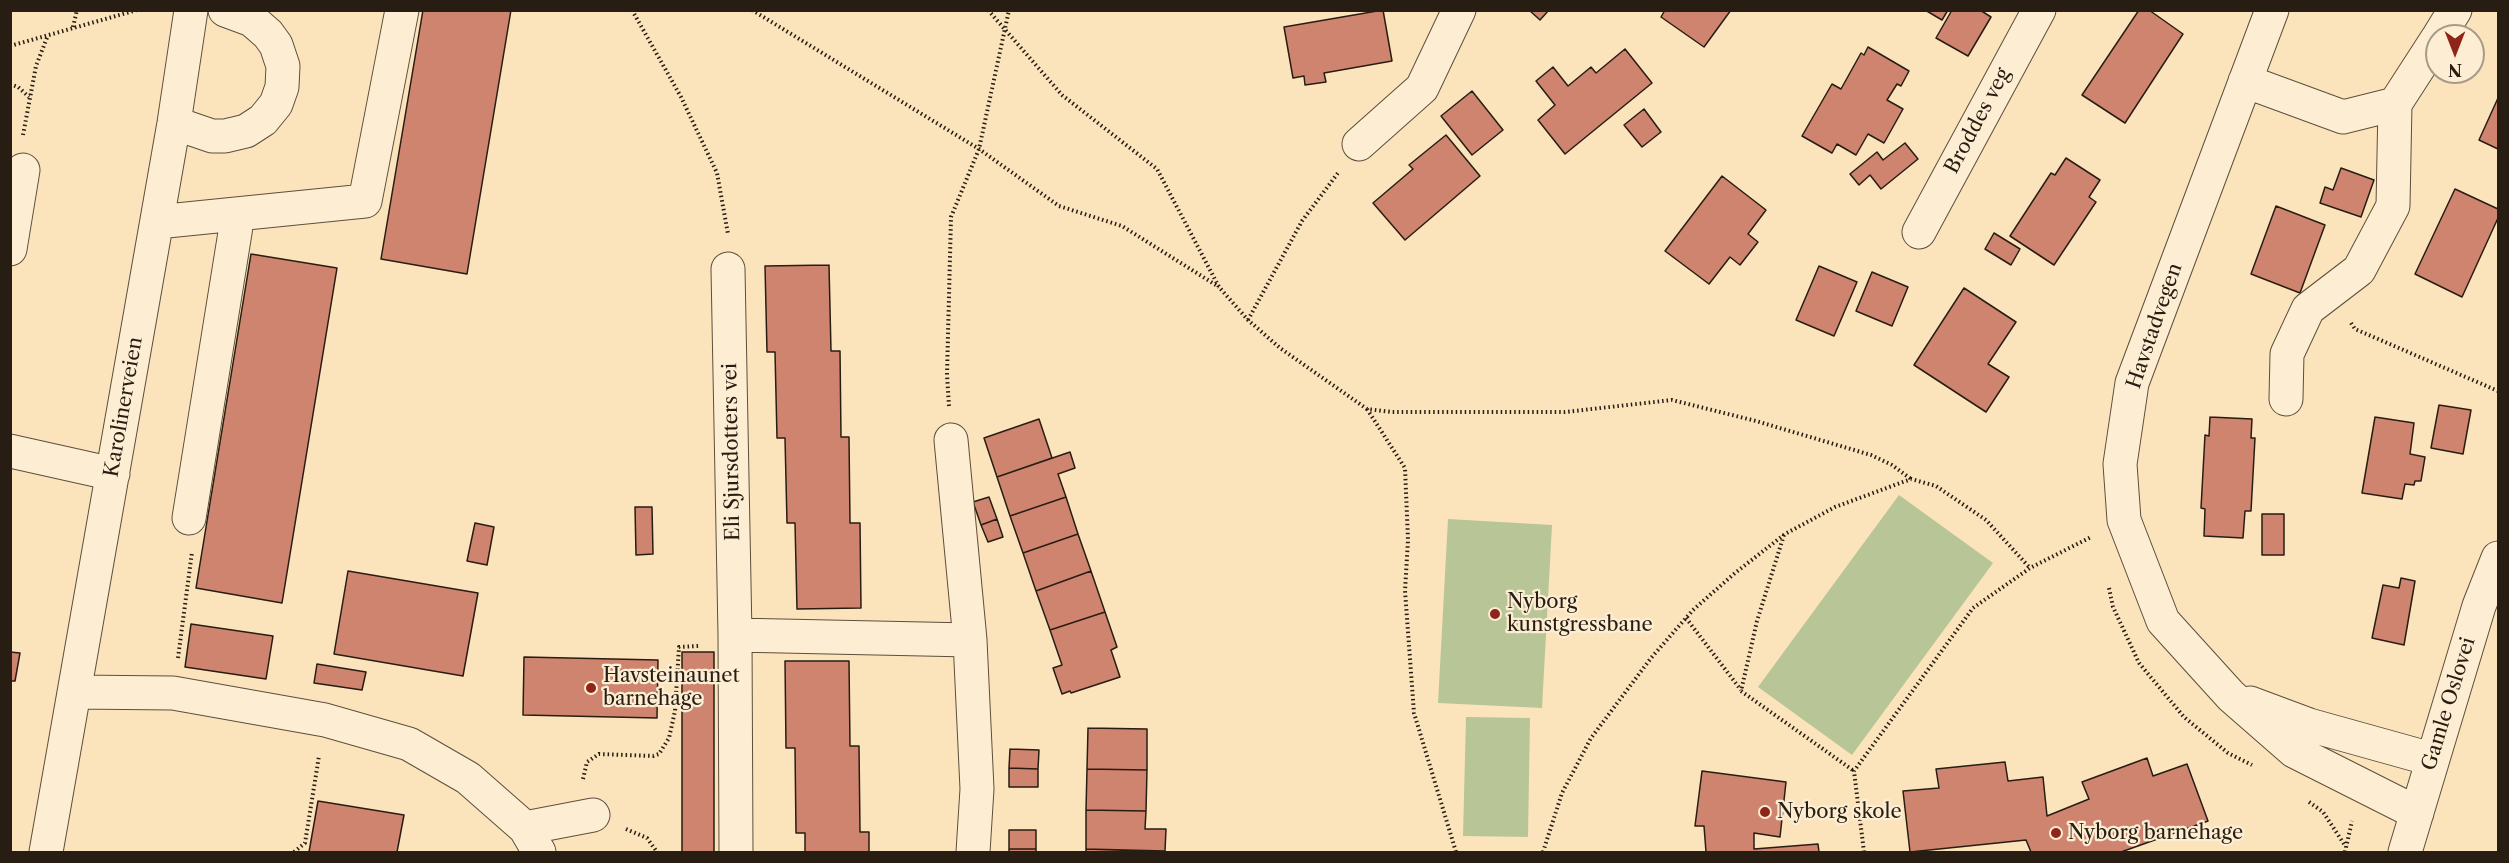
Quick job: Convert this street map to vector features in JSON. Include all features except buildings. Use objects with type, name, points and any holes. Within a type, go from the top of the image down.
[{"type":"street","name":"Karolinerveien","points":[[46,852],[157,222],[191,10]]},
{"type":"street","points":[[174,123],[212,135],[225,136],[246,131],[263,120],[276,104],[282,87],[283,66],[276,45],[268,34],[252,21],[225,10]]},
{"type":"street","points":[[157,222],[365,201],[402,10]]},
{"type":"street","points":[[1359,144],[1422,88],[1459,10]]},
{"type":"street","name":"Broddes veg","points":[[1919,232],[2039,10]]},
{"type":"street","name":"Havstadvegen","points":[[2272,10],[2132,383],[2120,464],[2124,520],[2163,621],[2231,696],[2294,751],[2417,813]]},
{"type":"street","points":[[2446,24],[2455,10]]},
{"type":"street","points":[[2286,399],[2287,354],[2308,309],[2359,270],[2393,206],[2395,104],[2425,58]]},
{"type":"street","points":[[2245,81],[2343,117],[2395,104]]},
{"type":"street","points":[[10,249],[23,170]]},
{"type":"street","points":[[189,518],[238,214]]},
{"type":"street","name":"Eli Sjursdotters vei","points":[[728,269],[735,635],[736,852]]},
{"type":"street","points":[[951,440],[970,640],[976,789],[973,852]]},
{"type":"street","points":[[10,451],[113,474]]},
{"type":"street","name":"Gamle Oslovei","points":[[2404,852],[2479,606],[2499,558]]},
{"type":"street","points":[[735,635],[970,640]]},
{"type":"street","points":[[75,692],[173,693],[326,720],[409,744],[468,778],[532,840],[593,815]]},
{"type":"street","name":"Havstadvegen","points":[[2231,696],[2309,725],[2431,759]]},
{"type":"path","points":[[73,27],[76,10]]},
{"type":"path","points":[[10,46],[137,10]]},
{"type":"path","points":[[632,10],[681,97],[717,173],[728,226],[728,269]]},
{"type":"path","points":[[752,10],[979,149],[1059,206],[1122,226],[1219,287]]},
{"type":"path","points":[[987,10],[1062,95],[1157,169],[1219,287],[1248,320],[1280,348],[1367,409],[1405,468],[1408,540],[1405,591],[1414,713],[1456,852]]},
{"type":"path","points":[[951,440],[947,375],[951,217],[979,149],[1009,10]]},
{"type":"path","points":[[23,170],[18,162],[36,66],[48,34]]},
{"type":"path","points":[[10,84],[18,87],[30,97]]},
{"type":"path","points":[[1248,320],[1302,221],[1359,144]]},
{"type":"path","points":[[2332,290],[2355,329],[2499,391]]},
{"type":"path","points":[[1367,409],[1392,412],[1565,412],[1672,400],[1756,421],[1871,455],[1892,465],[1911,479],[1936,486],[1986,520],[2030,568]]},
{"type":"path","points":[[1543,852],[1562,793],[1592,738],[1651,658],[1686,618],[1735,573],[1785,534],[1835,507],[1911,479]]},
{"type":"path","points":[[173,693],[192,549],[189,518]]},
{"type":"path","points":[[1864,852],[1854,771],[1973,608],[2030,568],[2124,520]]},
{"type":"path","points":[[1741,691],[1757,621],[1785,534]]},
{"type":"path","points":[[1686,618],[1741,691],[1854,771]]},
{"type":"path","points":[[582,777],[587,762],[599,754],[653,756],[658,754],[669,738],[675,711],[679,647],[721,645],[735,635]]},
{"type":"path","points":[[294,852],[304,843],[326,720]]},
{"type":"path","points":[[647,838],[657,852]]},
{"type":"green space","points":[[1899,495],[1993,563],[1852,755],[1758,687]]},
{"type":"green space","name":"Nyborg kunstgressbane","points":[[1448,519],[1552,525],[1542,708],[1438,703]]},
{"type":"green space","points":[[1466,717],[1530,718],[1528,837],[1463,836]]},
{"type":"place","name":"Nyborg kunstgressbane","points":[[1495,614]]},
{"type":"place","name":"Havsteinaunet barnehage","points":[[591,688]]},
{"type":"place","name":"Nyborg skole","points":[[1765,812]]},
{"type":"place","name":"Nyborg barnehage","points":[[2056,833]]}]
